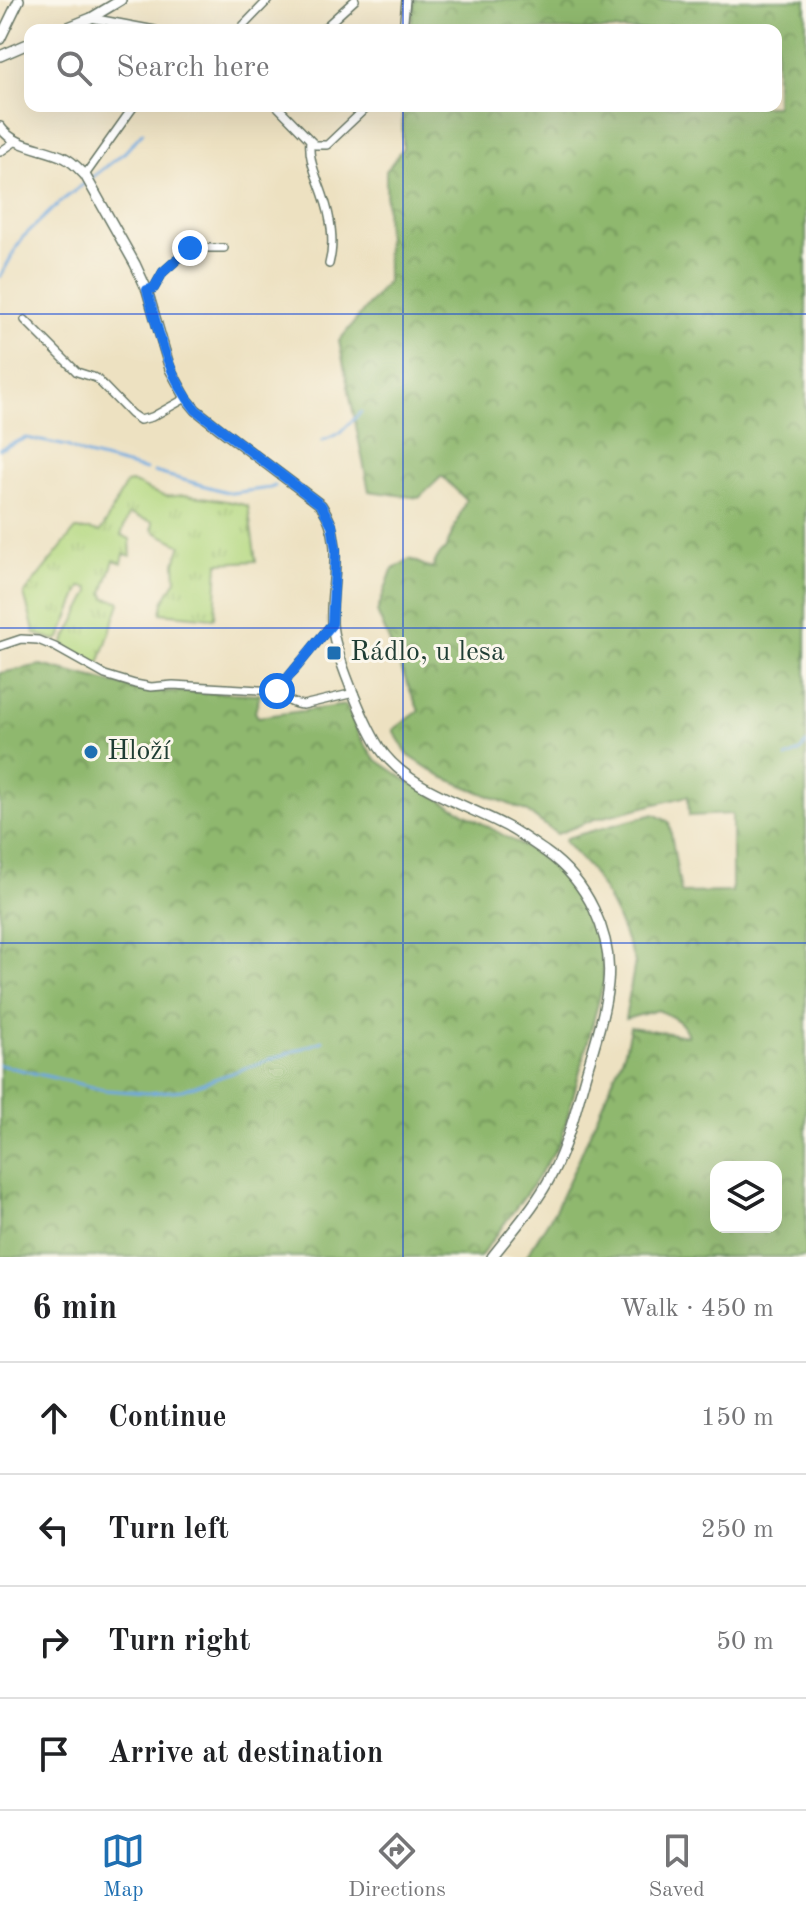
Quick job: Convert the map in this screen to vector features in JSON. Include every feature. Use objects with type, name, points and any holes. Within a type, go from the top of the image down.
[{"type":"street","points":[[0,39],[19,0]]},
{"type":"street","points":[[76,24],[121,0]]},
{"type":"street","points":[[245,24],[268,0]]},
{"type":"street","points":[[329,24],[355,0]]},
{"type":"street","points":[[404,24],[406,0]]},
{"type":"street","points":[[91,18],[123,24]]},
{"type":"street","points":[[0,56],[24,46]]},
{"type":"street","points":[[85,175],[130,112]]},
{"type":"street","points":[[283,112],[315,145],[327,145],[362,112]]},
{"type":"street","points":[[0,127],[16,141],[74,163],[85,175],[147,290],[170,369],[186,398],[196,410],[321,505],[328,515],[336,550],[332,624],[354,693],[380,748],[403,774],[507,826],[546,852],[573,875],[585,891],[601,928],[608,961],[608,984],[602,1018],[570,1130],[553,1174],[539,1198],[492,1257]]},
{"type":"street","points":[[310,140],[308,153],[325,201],[331,231],[329,264]]},
{"type":"street","points":[[0,152],[16,141]]},
{"type":"street","points":[[147,290],[154,288],[163,272],[190,248],[224,248]]},
{"type":"street","points":[[25,320],[77,372],[96,378],[140,420],[152,417],[186,398]]},
{"type":"street","points":[[277,691],[332,624]]},
{"type":"street","points":[[0,646],[21,639],[38,640],[105,675],[151,687],[164,685],[277,691],[284,699],[303,705],[354,693]]},
{"type":"green space","points":[[415,0],[806,0],[806,1257],[526,1257],[555,1210],[578,1161],[625,1051],[630,1027],[688,1036],[680,1023],[658,1010],[625,1019],[635,962],[605,893],[590,869],[565,842],[566,838],[654,814],[669,822],[681,893],[732,892],[732,814],[689,816],[688,796],[595,819],[557,834],[526,811],[440,776],[408,755],[393,730],[419,711],[377,612],[392,570],[410,559],[432,569],[446,548],[466,500],[442,476],[419,498],[369,491],[339,341],[387,282],[386,171],[403,148],[402,112],[782,112],[782,24],[411,24]]},
{"type":"green space","points":[[131,482],[166,496],[185,495],[248,506],[256,561],[218,563],[215,617],[161,613],[163,602],[176,580],[175,563],[181,545],[155,532],[153,522],[129,514],[121,535],[130,539],[131,556],[124,554],[122,563],[114,560],[103,593],[106,598],[120,603],[99,664],[94,666],[63,644],[90,592],[89,588],[81,587],[60,638],[55,640],[35,634],[24,594],[75,530],[99,532],[103,528],[126,483]]},
{"type":"green space","points":[[41,665],[145,691],[260,694],[255,712],[258,717],[346,705],[360,737],[375,759],[409,782],[535,853],[570,882],[585,903],[599,940],[604,981],[561,1141],[480,1257],[0,1257],[0,673]]},
{"type":"waterway","points":[[0,277],[22,238],[59,203],[125,152],[143,132]]},
{"type":"waterway","points":[[322,441],[340,433],[361,412]]},
{"type":"waterway","points":[[0,449],[26,438],[67,446],[84,454],[146,470]]},
{"type":"waterway","points":[[154,472],[231,493],[275,486]]},
{"type":"waterway","points":[[786,758],[799,752],[806,744]]},
{"type":"waterway","points":[[0,1065],[105,1090],[147,1093],[183,1090],[323,1041]]},
{"type":"place","name":"Rádlo, u lesa","points":[[334,653]]},
{"type":"place","name":"Hloží","points":[[91,752]]},
{"type":"route","points":[[190,248],[163,272],[154,288],[147,290],[170,369],[196,410],[321,505],[332,525],[336,550],[332,624],[277,691]]}]
